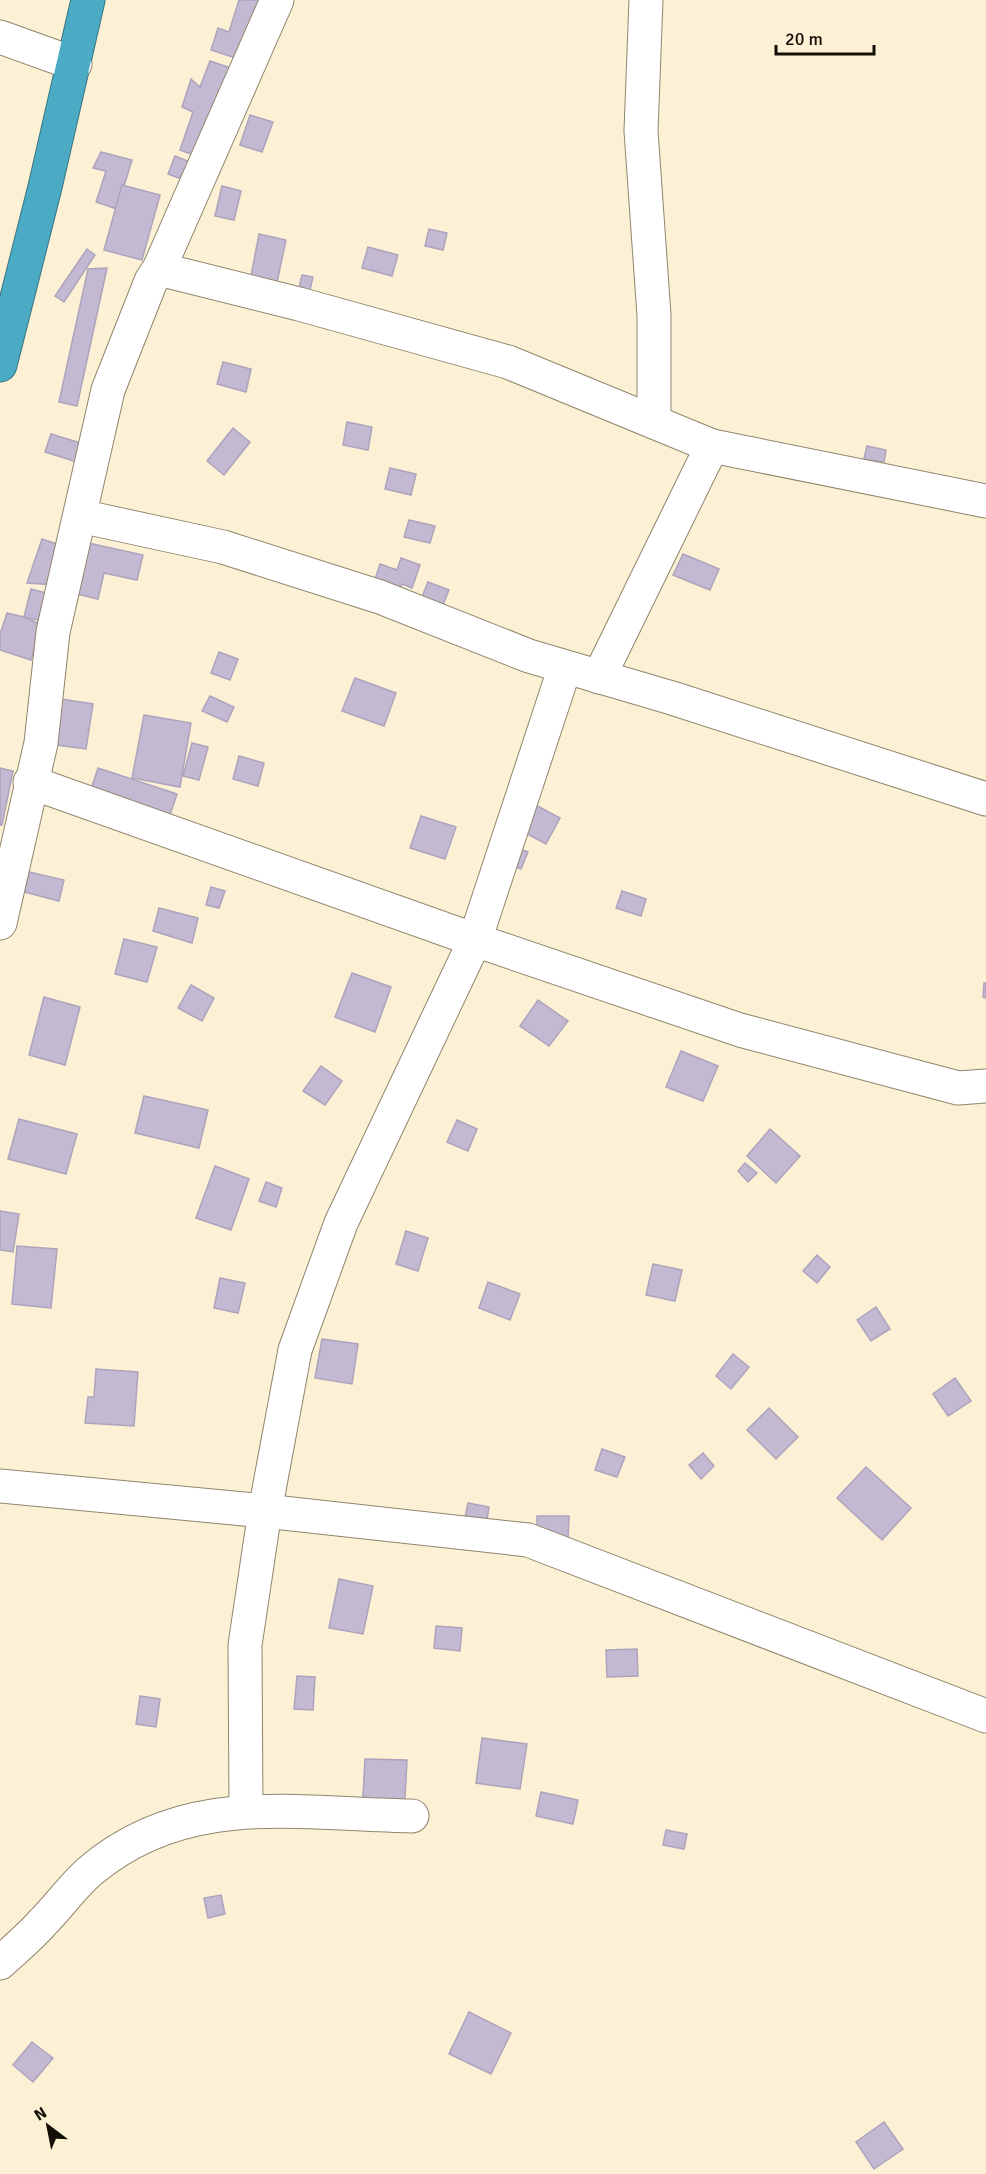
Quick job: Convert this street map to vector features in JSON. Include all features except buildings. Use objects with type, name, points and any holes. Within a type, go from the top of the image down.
[{"type":"highway","points":[[0,365],[75,64],[88,0]]},
{"type":"street","points":[[0,923],[30,782],[41,743],[53,632],[108,390],[152,280],[159,269],[278,0]]},
{"type":"street","points":[[646,0],[641,132],[654,315],[654,422]]},
{"type":"street","points":[[0,37],[75,64]]},
{"type":"street","points":[[159,269],[299,304],[508,362],[712,446],[986,501]]},
{"type":"street","points":[[599,677],[712,446]]},
{"type":"street","points":[[80,516],[223,547],[380,597],[529,656],[986,800]]},
{"type":"street","points":[[246,1810],[245,1645],[265,1511],[295,1350],[341,1223],[475,940],[566,667]]},
{"type":"street","points":[[30,782],[475,940],[740,1030],[958,1088],[986,1086]]},
{"type":"street","points":[[0,1486],[265,1511],[528,1540],[986,1716]]},
{"type":"street","points":[[0,1963],[42,1924],[89,1872],[144,1836],[194,1817],[246,1810],[412,1816]]}]
